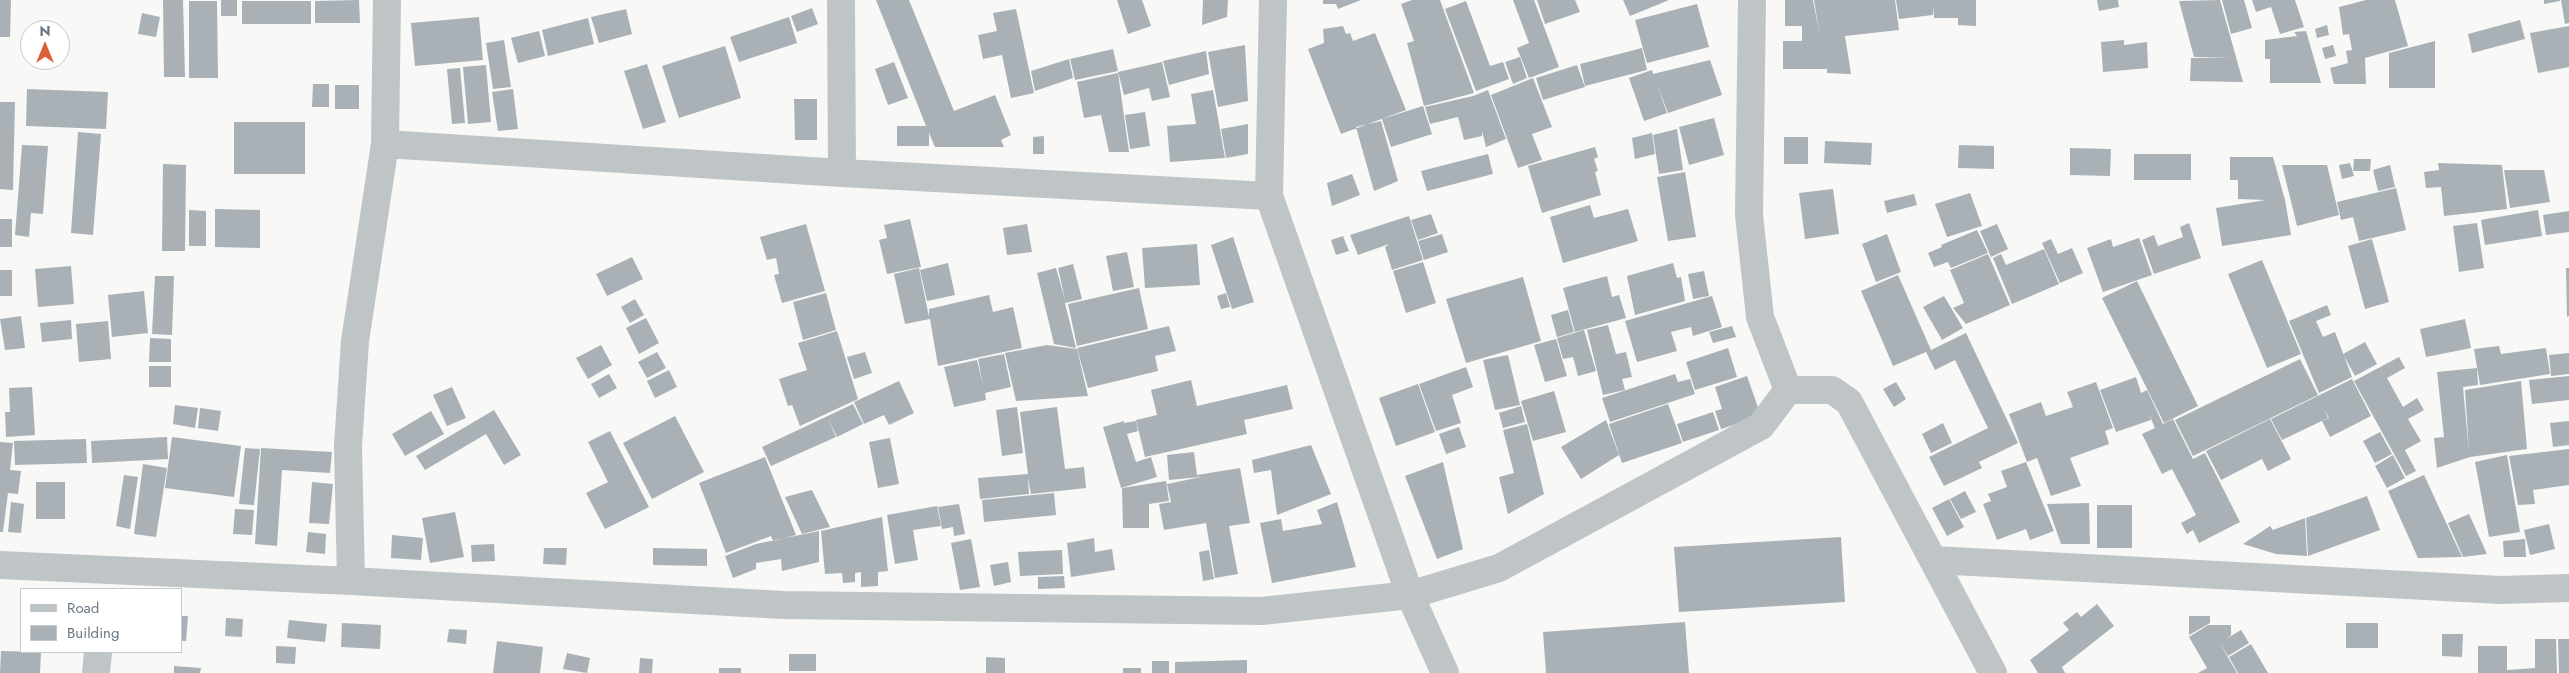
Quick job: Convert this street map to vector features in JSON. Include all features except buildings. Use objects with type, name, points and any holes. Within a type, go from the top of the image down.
[{"type":"street","points":[[351,581],[348,446],[354,351],[385,144],[387,0]]},
{"type":"street","points":[[841,0],[842,173]]},
{"type":"street","points":[[1274,0],[1269,196],[1410,595],[1445,673]]},
{"type":"street","points":[[1752,0],[1749,215],[1760,317],[1788,390]]},
{"type":"street","points":[[385,144],[842,173],[1269,196]]},
{"type":"street","points":[[1788,390],[1832,390],[1849,402],[1993,673]]},
{"type":"street","points":[[0,565],[104,580],[351,581],[783,606],[1262,611],[1410,595],[1499,568],[1761,426],[1788,390]]},
{"type":"street","points":[[1934,560],[2500,590],[2569,588]]},
{"type":"street","points":[[96,673],[98,653]]}]
